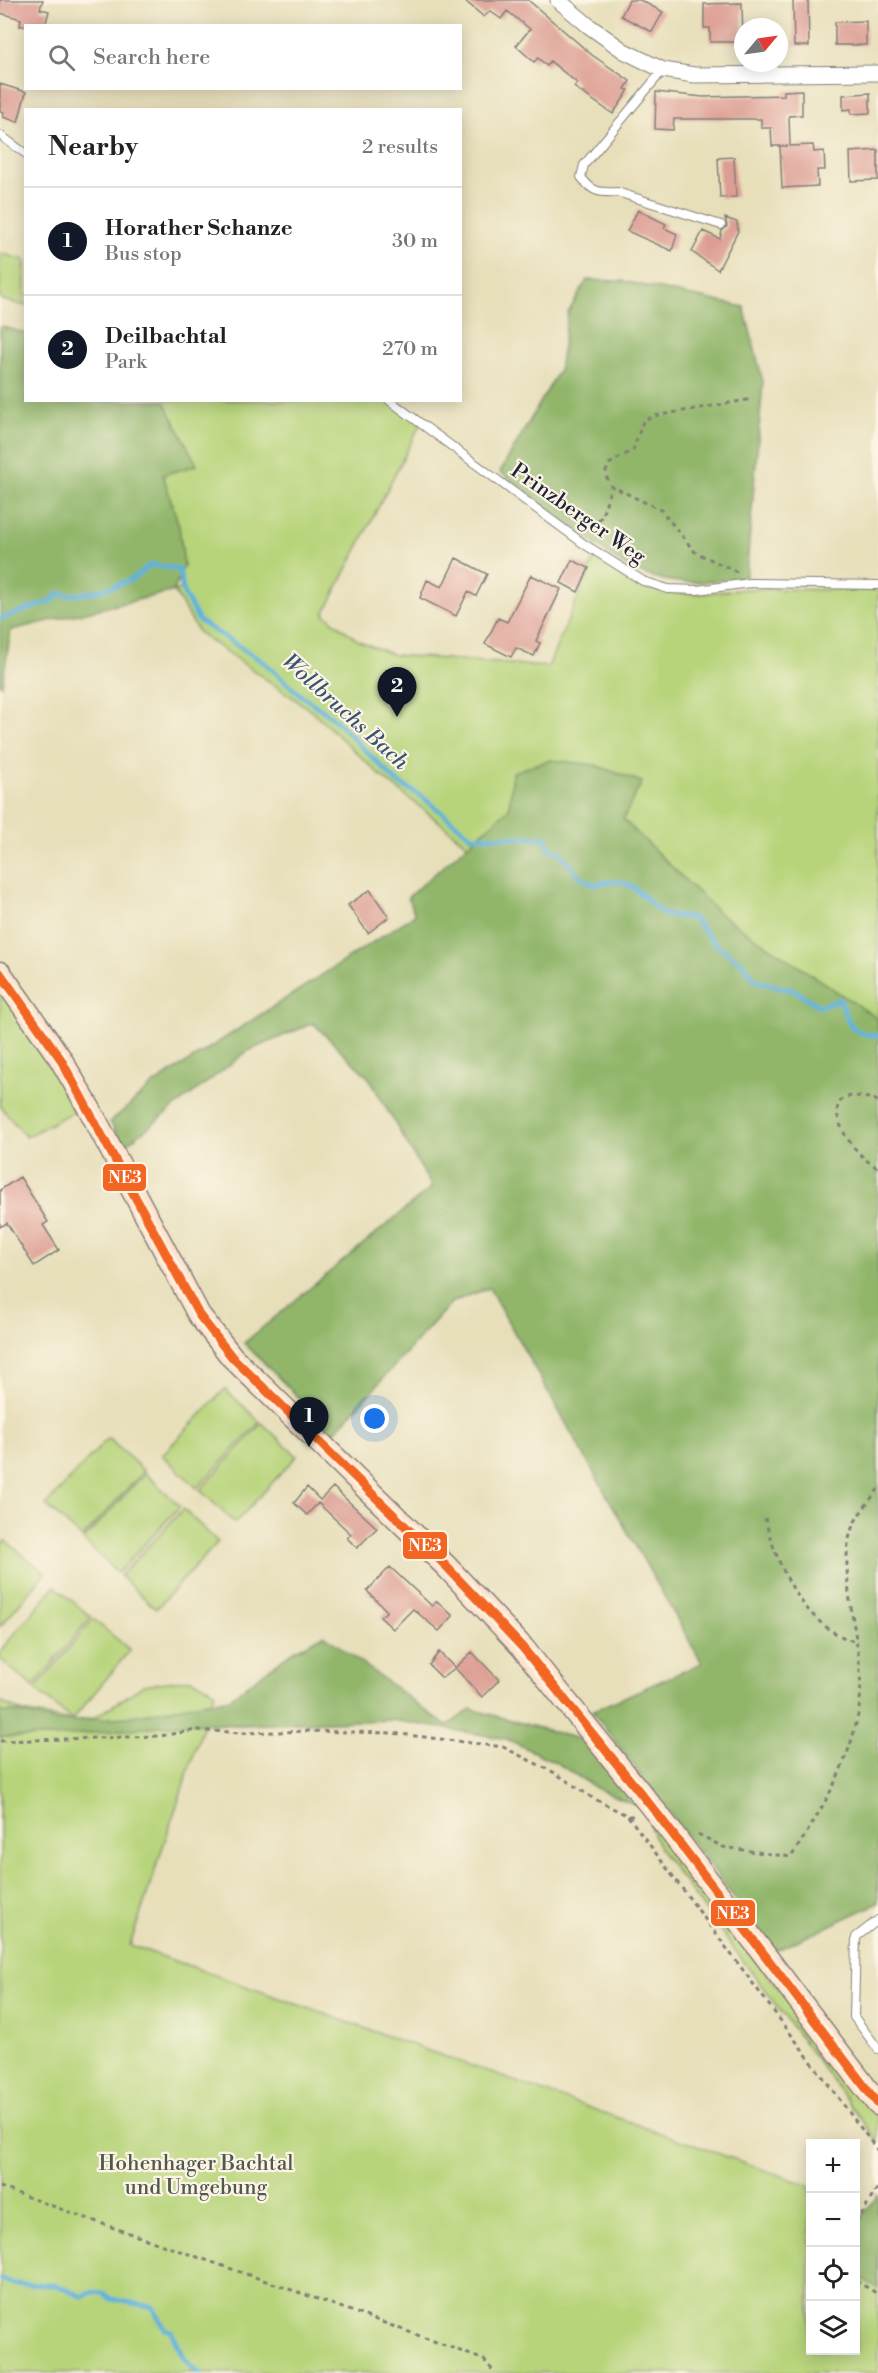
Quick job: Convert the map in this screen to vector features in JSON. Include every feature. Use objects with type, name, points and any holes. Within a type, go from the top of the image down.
[{"type":"main road","points":[[0,973],[60,1058],[199,1315],[232,1357],[446,1566],[516,1639],[586,1722],[878,2104]]},
{"type":"street","points":[[558,0],[624,51],[663,70],[694,75],[878,73]]},
{"type":"lane","points":[[663,70],[584,165],[581,177],[590,189],[601,193],[617,192],[721,225]]},
{"type":"lane","points":[[0,135],[24,153]]},
{"type":"lane","name":"Prinzberger Weg","points":[[392,402],[574,536],[621,569],[643,581],[668,589],[697,590],[750,583],[878,585]]},
{"type":"lane","points":[[878,1920],[856,1937],[853,1975],[854,2017],[878,2049]]},
{"type":"path","points":[[750,583],[735,570],[695,552],[662,510],[611,486],[605,474],[609,464],[633,450],[643,421],[654,416],[753,399]]},
{"type":"path","points":[[574,536],[602,517],[611,486]]},
{"type":"path","points":[[878,1101],[864,1096],[845,1097],[838,1104],[835,1115],[846,1140],[865,1161],[878,1168]]},
{"type":"path","points":[[697,1833],[723,1847],[791,1857],[816,1820],[845,1761],[859,1708],[856,1641],[848,1576],[851,1531],[878,1489]]},
{"type":"path","points":[[765,1518],[773,1551],[784,1576],[827,1629],[856,1641]]},
{"type":"path","points":[[0,1742],[160,1736],[196,1730],[243,1734],[309,1731],[393,1733],[503,1748],[555,1773],[591,1797],[628,1816],[878,2151]]},
{"type":"path","points":[[628,1816],[659,1816]]},
{"type":"path","points":[[0,2187],[210,2264],[329,2301],[484,2360],[495,2373]]},
{"type":"path","points":[[860,2215],[878,2187]]},
{"type":"path","points":[[860,2284],[878,2294]]},
{"type":"green space","points":[[0,253],[24,260],[24,306],[0,299]]},
{"type":"green space","points":[[587,280],[623,281],[744,307],[763,382],[746,577],[683,582],[640,573],[623,565],[500,472],[559,370],[568,313]]},
{"type":"green space","points":[[0,326],[24,333],[24,402],[165,402],[197,465],[163,475],[179,526],[184,565],[174,591],[11,630],[2,685],[0,684]]},
{"type":"green space","points":[[131,402],[398,402],[423,419],[324,614],[359,641],[394,655],[548,667],[595,557],[641,584],[667,593],[699,594],[745,589],[878,590],[878,1035],[479,836],[468,845],[381,776],[312,711],[199,633],[174,591],[181,589]]},
{"type":"green space","points":[[550,760],[595,765],[642,782],[623,819],[720,914],[878,1019],[878,1903],[775,1951],[592,1711],[702,1663],[489,1288],[452,1302],[334,1433],[244,1343],[432,1187],[369,1078],[313,1023],[248,1051],[124,1146],[110,1122],[155,1083],[415,915],[408,897],[509,809],[513,772]]},
{"type":"green space","points":[[0,983],[78,1109],[26,1137],[0,1106]]},
{"type":"green space","points":[[225,1389],[260,1422],[197,1488],[162,1455]]},
{"type":"green space","points":[[262,1423],[297,1456],[235,1523],[200,1490]]},
{"type":"green space","points":[[108,1438],[144,1471],[82,1538],[46,1505]]},
{"type":"green space","points":[[145,1473],[180,1506],[118,1573],[83,1540]]},
{"type":"green space","points":[[183,1509],[218,1542],[156,1609],[120,1576]]},
{"type":"green space","points":[[5,1540],[45,1573],[0,1627],[0,1546]]},
{"type":"green space","points":[[55,1586],[91,1617],[33,1687],[0,1659],[0,1651]]},
{"type":"green space","points":[[93,1619],[130,1650],[72,1720],[35,1689]]},
{"type":"green space","points":[[324,1635],[447,1726],[471,1709],[582,1740],[639,1806],[598,1789],[557,1763],[507,1739],[392,1720],[239,1725],[192,1723],[53,1737],[0,1737],[0,1712],[17,1712],[59,1722],[127,1717],[230,1698],[292,1652]]},
{"type":"green space","name":"Hohenhager Bachtal und Umgebung","points":[[191,1679],[215,1691],[130,1945],[806,2185],[806,2355],[860,2355],[860,2270],[878,2281],[878,2373],[0,2373],[0,1702],[23,1712],[72,1721],[94,1718],[144,1685]]},
{"type":"green space","points":[[650,1827],[655,1827],[878,2118],[878,2142],[659,1848]]},
{"type":"green space","points":[[878,2195],[878,2289],[860,2278],[860,2219]]},
{"type":"building","points":[[0,0],[43,0],[40,9],[49,11],[46,24],[24,24],[24,26],[20,26],[21,19],[0,13]]},
{"type":"building","points":[[464,0],[528,0],[592,55],[630,81],[625,89],[629,90],[613,114],[574,87],[577,83],[550,61],[547,66],[538,58],[534,62],[516,46],[530,29],[507,11],[501,19],[490,11],[484,17]]},
{"type":"building","points":[[629,0],[640,0],[663,12],[652,32],[621,16]]},
{"type":"building","points":[[793,0],[808,0],[809,46],[794,46]]},
{"type":"building","points":[[742,3],[742,18],[734,18],[734,42],[710,42],[710,28],[704,28],[704,4]]},
{"type":"building","points":[[866,21],[866,45],[835,45],[835,22]]},
{"type":"building","points":[[0,84],[26,92],[18,122],[3,117],[4,112],[0,111]]},
{"type":"building","points":[[802,90],[802,115],[789,116],[790,146],[813,145],[814,152],[824,151],[825,170],[817,170],[818,186],[782,188],[780,146],[772,146],[771,128],[761,128],[761,119],[674,119],[673,130],[655,129],[656,92],[703,97],[784,95],[784,91]]},
{"type":"building","points":[[870,93],[870,113],[851,114],[851,109],[843,110],[843,95]]},
{"type":"building","points":[[878,150],[878,180],[851,181],[850,152]]},
{"type":"building","points":[[734,157],[736,197],[720,198],[718,158]]},
{"type":"building","points":[[638,210],[666,224],[664,228],[677,234],[672,251],[627,231]]},
{"type":"building","points":[[725,218],[737,222],[738,231],[718,270],[692,252],[703,231],[720,239],[722,231],[727,226]]},
{"type":"building","points":[[456,558],[487,574],[476,596],[468,592],[456,616],[420,598],[427,580],[442,587]]},
{"type":"building","points":[[572,560],[589,568],[578,592],[561,583]]},
{"type":"building","points":[[531,575],[561,589],[536,641],[540,643],[534,656],[516,648],[511,657],[485,644],[498,618],[507,622]]},
{"type":"building","points":[[370,890],[389,917],[368,933],[348,905]]},
{"type":"building","points":[[20,1177],[48,1222],[43,1225],[59,1250],[34,1266],[7,1223],[0,1227],[0,1190]]},
{"type":"building","points":[[307,1487],[320,1500],[333,1487],[377,1528],[357,1548],[347,1538],[351,1534],[318,1503],[307,1515],[294,1503]]},
{"type":"building","points":[[390,1567],[432,1606],[437,1601],[453,1616],[439,1631],[413,1609],[393,1629],[380,1617],[387,1611],[367,1591]]},
{"type":"building","points":[[439,1652],[455,1668],[442,1678],[429,1665]]},
{"type":"building","points":[[472,1652],[499,1680],[482,1697],[455,1668]]},
{"type":"waterway","name":"Wollbruchs Bach","points":[[0,619],[52,601],[59,593],[74,595],[116,585],[132,579],[151,565],[179,569],[184,594],[199,621],[265,663],[298,693],[332,717],[397,782],[421,796],[471,836],[546,838],[550,849],[559,851],[578,875],[594,885],[608,882],[627,884],[665,915],[693,918],[715,944],[742,963],[756,981],[796,991],[819,1006],[840,1000],[855,1030],[878,1036]]},
{"type":"waterway","points":[[0,2279],[13,2284],[56,2285],[83,2297],[93,2292],[104,2293],[111,2299],[153,2307],[165,2329],[171,2331],[186,2360],[200,2373]]},
{"type":"transit line","name":"NE3","points":[[0,973],[60,1058],[199,1315],[232,1357],[446,1566],[523,1648],[659,1816],[878,2104]]},
{"type":"place","name":"Deilbachtal","points":[[397,717]]},
{"type":"place","name":"Horather Schanze","points":[[309,1447]]}]
